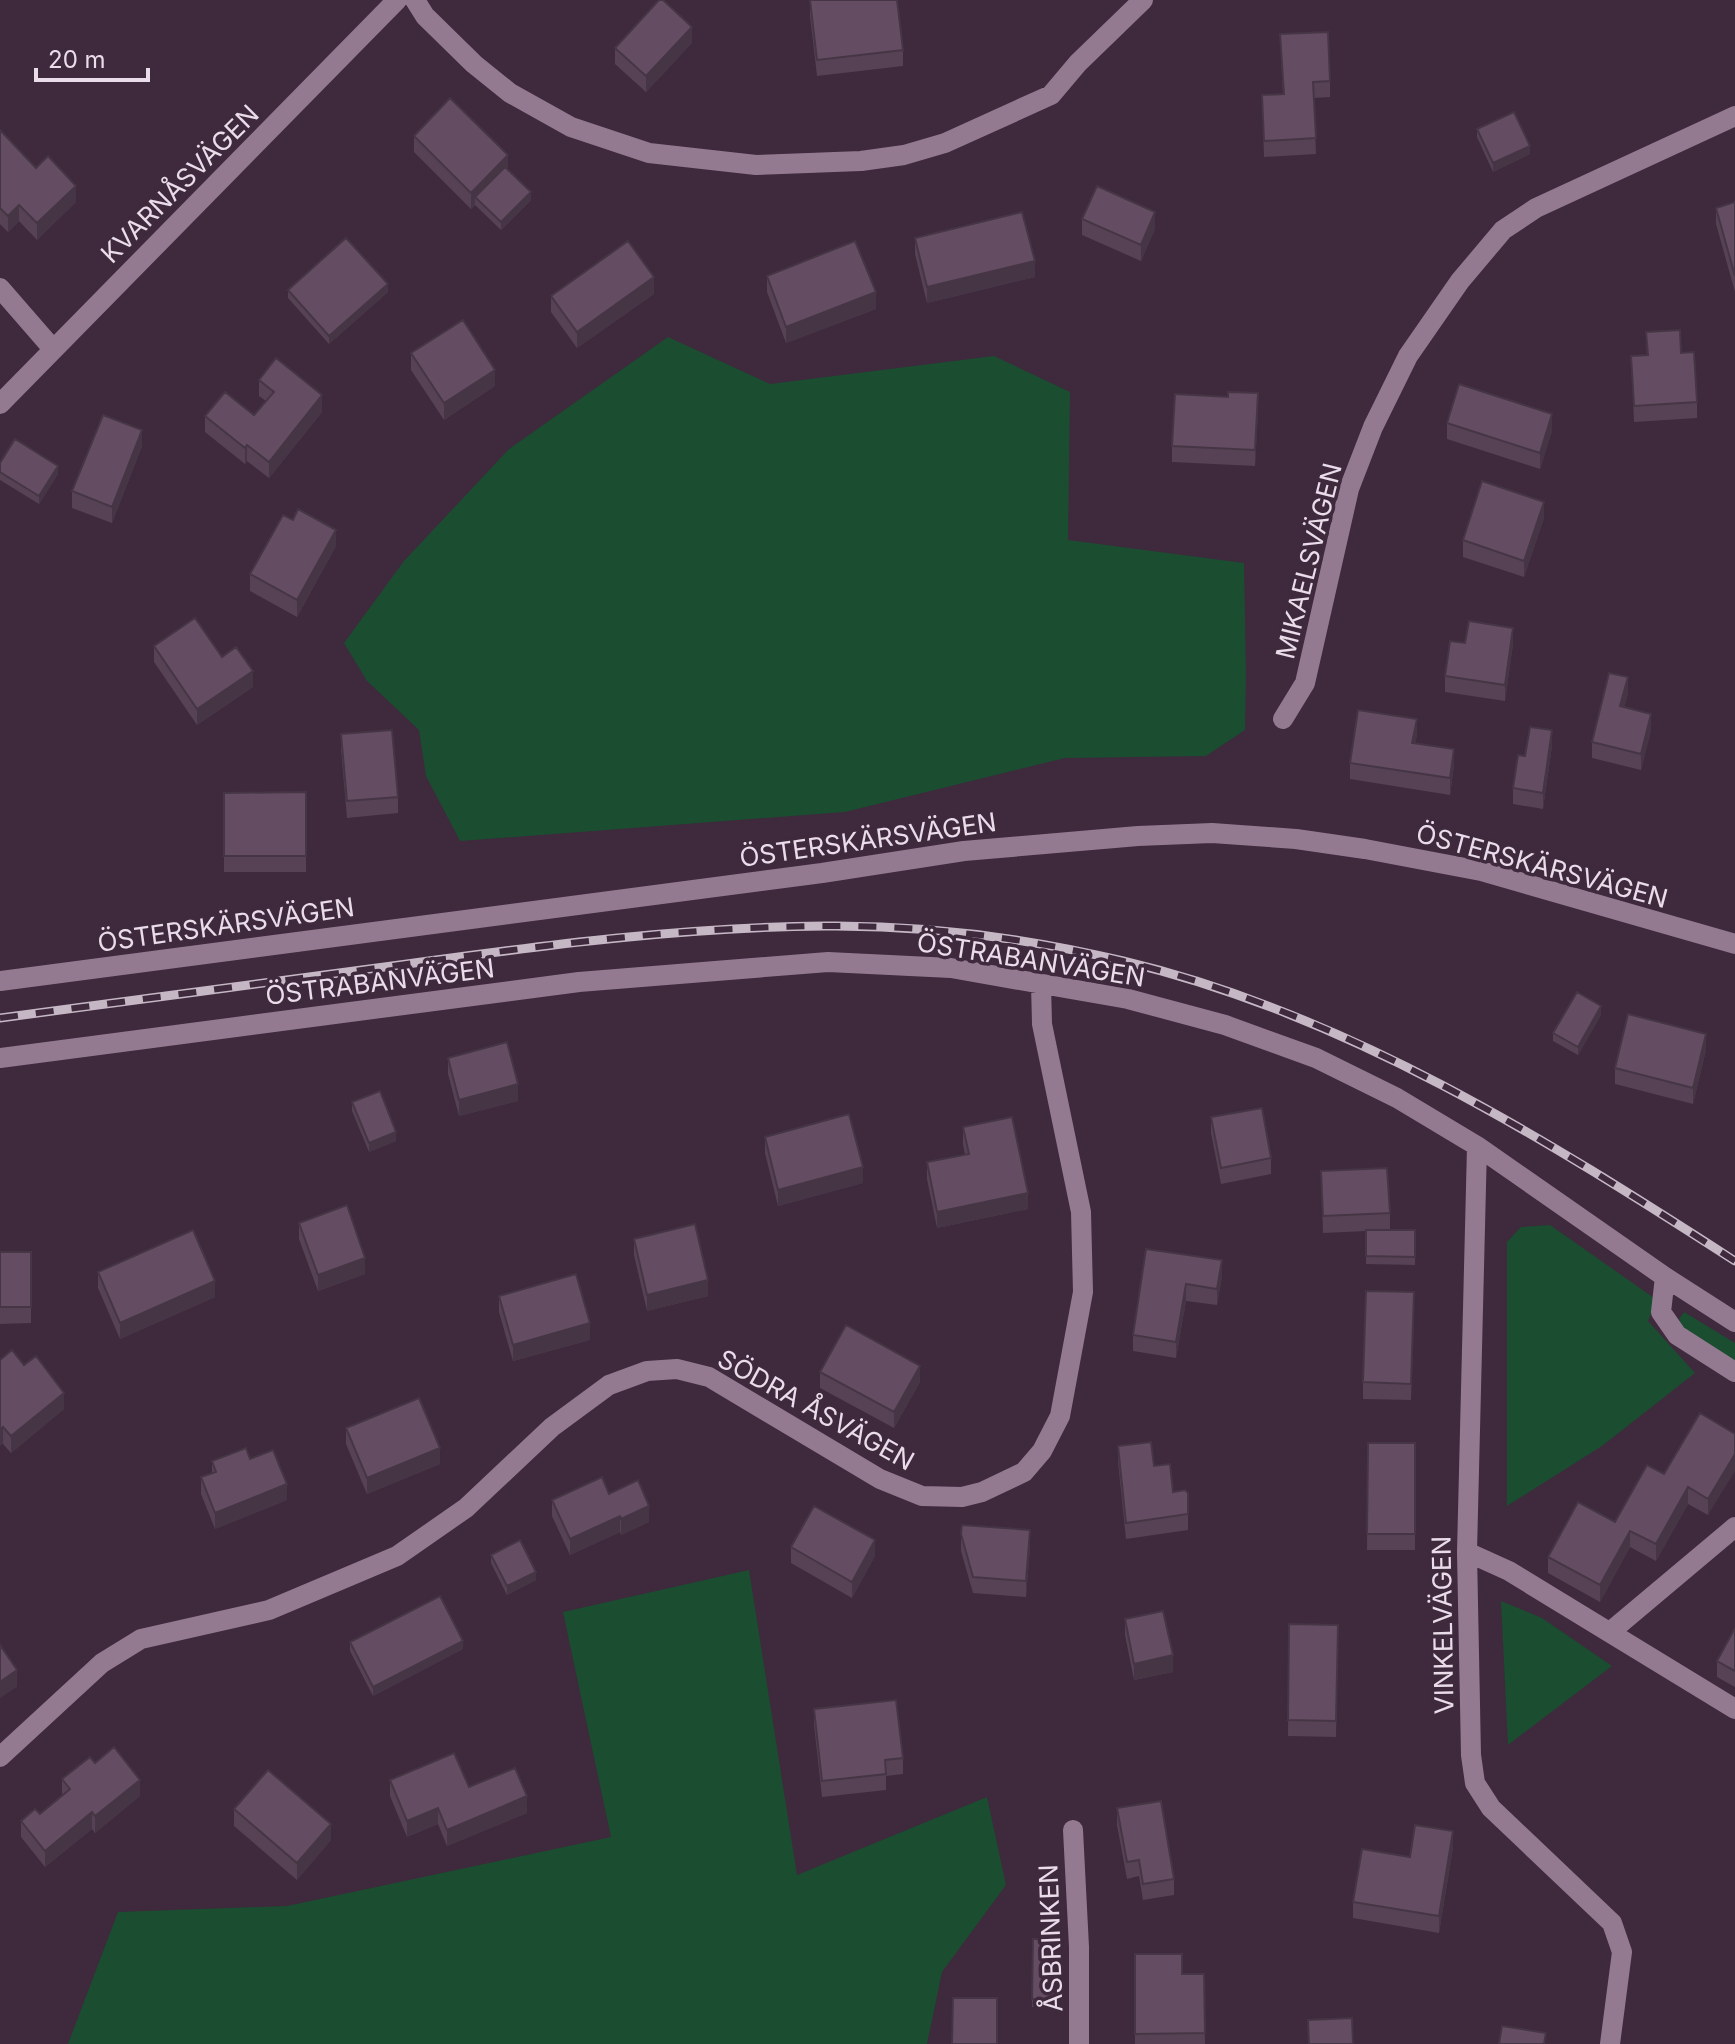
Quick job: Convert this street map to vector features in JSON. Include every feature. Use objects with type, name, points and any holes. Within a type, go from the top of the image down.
[{"type":"street","name":"KVARNÅSVÄGEN","points":[[0,404],[397,0]]},
{"type":"street","points":[[415,0],[425,16],[474,64],[510,93],[571,127],[649,153],[690,160],[769,165],[861,161],[904,155],[945,143],[1051,95],[1078,63],[1143,0]]},
{"type":"street","name":"MIKAELSVÄGEN","points":[[1283,719],[1305,683],[1349,489],[1373,427],[1408,356],[1460,281],[1503,230],[1536,208],[1735,116]]},
{"type":"street","points":[[0,288],[53,349]]},
{"type":"street","name":"ÖSTERSKÄRSVÄGEN","points":[[0,981],[807,875],[964,851],[1212,833],[1310,841],[1481,871],[1735,944]]},
{"type":"street","name":"ÖSTRABANVÄGEN","points":[[0,1058],[579,982],[828,962],[951,968],[1128,999],[1225,1025],[1316,1058],[1397,1098],[1477,1146],[1735,1322]]},
{"type":"street","name":"SÖDRA ÅSVÄGEN","points":[[0,1757],[102,1663],[141,1639],[269,1610],[397,1556],[466,1508],[552,1427],[609,1385],[647,1371],[677,1369],[709,1377],[880,1479],[922,1496],[972,1495],[1003,1485],[1024,1472],[1042,1451],[1060,1416],[1083,1292],[1081,1212],[1042,1024],[1041,984]]},
{"type":"street","name":"VINKELVÄGEN","points":[[1477,1146],[1467,1552],[1471,1755],[1475,1783],[1491,1808],[1612,1923],[1622,1952],[1610,2044]]},
{"type":"street","points":[[1665,1277],[1661,1312],[1677,1335],[1735,1372]]},
{"type":"street","points":[[1610,1632],[1735,1527]]},
{"type":"street","points":[[1467,1552],[1509,1571],[1735,1709]]},
{"type":"street","name":"ÅSBRINKEN","points":[[1073,1830],[1079,1947],[1079,2044]]},
{"type":"green space","points":[[668,337],[770,384],[994,356],[1070,392],[1068,540],[1244,563],[1245,730],[1206,756],[1065,758],[845,812],[460,841],[426,776],[419,730],[367,681],[344,643],[404,561],[509,449]]},
{"type":"green space","points":[[1550,1225],[1657,1300],[1648,1321],[1695,1373],[1602,1446],[1507,1506],[1507,1242],[1521,1227]]},
{"type":"green space","points":[[1684,1312],[1735,1343],[1735,1363],[1681,1326],[1679,1319]]},
{"type":"green space","points":[[749,1570],[797,1875],[987,1797],[1006,1885],[942,1972],[927,2044],[68,2044],[118,1912],[287,1906],[611,1837],[563,1612]]},
{"type":"green space","points":[[1501,1601],[1542,1618],[1612,1666],[1508,1745]]},
{"type":"building","points":[[659,0],[663,0],[692,27],[646,76],[615,48]]},
{"type":"building","points":[[810,0],[897,0],[903,50],[817,60]]},
{"type":"building","points":[[1328,32],[1330,81],[1313,82],[1316,138],[1264,141],[1262,95],[1284,94],[1280,34]]},
{"type":"building","points":[[450,98],[508,155],[471,193],[414,136]]},
{"type":"building","points":[[1514,112],[1530,146],[1493,163],[1477,129]]},
{"type":"building","points":[[0,130],[36,168],[48,156],[76,186],[37,223],[19,205],[8,216],[0,208]]},
{"type":"building","points":[[505,167],[531,192],[501,222],[475,197]]},
{"type":"building","points":[[1097,186],[1155,212],[1141,245],[1082,219]]},
{"type":"building","points":[[1735,202],[1735,276],[1716,208]]},
{"type":"building","points":[[1022,212],[1035,261],[927,287],[915,238]]},
{"type":"building","points":[[346,238],[388,284],[329,336],[288,290]]},
{"type":"building","points":[[628,241],[654,277],[577,332],[551,296]]},
{"type":"building","points":[[855,241],[876,292],[786,327],[767,276]]},
{"type":"building","points":[[463,320],[495,370],[444,403],[411,353]]},
{"type":"building","points":[[1680,330],[1681,353],[1694,352],[1697,402],[1634,406],[1631,356],[1648,355],[1646,332]]},
{"type":"building","points":[[276,358],[322,395],[269,462],[247,445],[245,448],[205,416],[225,392],[254,415],[274,392],[259,380]]},
{"type":"building","points":[[1459,384],[1552,414],[1540,453],[1447,423]]},
{"type":"building","points":[[1228,392],[1258,393],[1255,450],[1172,446],[1175,394],[1228,397]]},
{"type":"building","points":[[103,415],[142,430],[112,507],[72,491]]},
{"type":"building","points":[[15,439],[58,466],[39,496],[0,472],[0,463]]},
{"type":"building","points":[[1482,481],[1544,502],[1524,561],[1463,540]]},
{"type":"building","points":[[298,509],[336,530],[297,600],[250,574],[283,515],[293,520]]},
{"type":"building","points":[[195,618],[222,657],[236,647],[253,671],[197,709],[154,646]]},
{"type":"building","points":[[1469,621],[1513,628],[1505,685],[1445,676],[1450,641],[1465,643]]},
{"type":"building","points":[[1609,673],[1628,677],[1620,706],[1651,714],[1641,754],[1592,742]]},
{"type":"building","points":[[1358,710],[1417,719],[1412,743],[1454,749],[1450,778],[1350,763]]},
{"type":"building","points":[[1530,727],[1552,730],[1543,793],[1513,788],[1518,755],[1525,756]]},
{"type":"building","points":[[392,730],[398,797],[347,801],[341,734]]},
{"type":"building","points":[[306,792],[306,856],[224,856],[224,793]]},
{"type":"building","points":[[1577,992],[1601,1006],[1578,1047],[1553,1033]]},
{"type":"building","points":[[1628,1014],[1706,1034],[1693,1088],[1615,1068]]},
{"type":"building","points":[[507,1042],[518,1084],[459,1100],[448,1058]]},
{"type":"building","points":[[380,1091],[396,1132],[369,1143],[352,1102]]},
{"type":"building","points":[[1262,1108],[1271,1158],[1221,1168],[1211,1117]]},
{"type":"building","points":[[849,1114],[863,1167],[778,1190],[765,1137]]},
{"type":"building","points":[[1012,1117],[1028,1193],[937,1212],[927,1162],[969,1154],[963,1127]]},
{"type":"building","points":[[1387,1168],[1390,1213],[1323,1216],[1321,1171]]},
{"type":"building","points":[[347,1205],[365,1258],[318,1275],[299,1223]]},
{"type":"building","points":[[695,1224],[708,1280],[647,1295],[634,1239]]},
{"type":"building","points":[[193,1230],[215,1281],[120,1323],[98,1272]]},
{"type":"building","points":[[1366,1230],[1415,1230],[1415,1257],[1366,1256]]},
{"type":"building","points":[[1146,1249],[1222,1260],[1217,1289],[1186,1284],[1176,1342],[1133,1335]]},
{"type":"building","points":[[0,1252],[31,1252],[31,1307],[0,1307]]},
{"type":"building","points":[[576,1274],[590,1323],[513,1345],[499,1296]]},
{"type":"building","points":[[1366,1291],[1414,1292],[1411,1384],[1363,1382]]},
{"type":"building","points":[[846,1325],[920,1366],[894,1412],[820,1372]]},
{"type":"building","points":[[12,1350],[24,1365],[36,1356],[64,1393],[11,1436],[3,1427],[0,1430],[0,1360]]},
{"type":"building","points":[[419,1398],[440,1448],[367,1478],[346,1428]]},
{"type":"building","points":[[1700,1413],[1735,1434],[1735,1454],[1708,1499],[1688,1487],[1656,1544],[1630,1531],[1600,1585],[1548,1557],[1578,1502],[1615,1522],[1647,1465],[1664,1474]]},
{"type":"building","points":[[1151,1442],[1154,1466],[1170,1464],[1173,1492],[1185,1490],[1188,1493],[1188,1514],[1126,1523],[1118,1446]]},
{"type":"building","points":[[1368,1443],[1415,1443],[1415,1534],[1367,1534]]},
{"type":"building","points":[[246,1448],[250,1459],[273,1450],[287,1484],[215,1513],[201,1477],[216,1472],[212,1461]]},
{"type":"building","points":[[602,1477],[609,1494],[638,1480],[649,1506],[570,1539],[552,1500]]},
{"type":"building","points":[[814,1506],[875,1540],[852,1582],[791,1547]]},
{"type":"building","points":[[962,1525],[1030,1530],[1026,1581],[973,1577],[961,1534]]},
{"type":"building","points":[[520,1540],[536,1572],[507,1586],[491,1555]]},
{"type":"building","points":[[440,1596],[463,1641],[373,1687],[350,1642]]},
{"type":"building","points":[[1163,1611],[1173,1655],[1134,1664],[1125,1619]]},
{"type":"building","points":[[1289,1624],[1338,1625],[1336,1721],[1288,1720]]},
{"type":"building","points":[[1735,1628],[1735,1671],[1717,1661]]},
{"type":"building","points":[[0,1645],[17,1670],[0,1682]]},
{"type":"building","points":[[896,1700],[903,1758],[885,1760],[886,1774],[822,1781],[814,1709]]},
{"type":"building","points":[[114,1747],[140,1780],[95,1816],[92,1812],[45,1851],[21,1821],[35,1809],[40,1814],[70,1789],[62,1779],[90,1757],[95,1763]]},
{"type":"building","points":[[454,1753],[469,1787],[515,1768],[527,1796],[447,1830],[438,1808],[407,1821],[390,1780]]},
{"type":"building","points":[[268,1770],[331,1824],[297,1863],[234,1809]]},
{"type":"building","points":[[1161,1801],[1174,1879],[1143,1884],[1139,1860],[1127,1862],[1117,1808]]},
{"type":"building","points":[[1415,1825],[1453,1831],[1439,1916],[1353,1902],[1362,1849],[1410,1857]]},
{"type":"building","points":[[1033,1939],[1057,1939],[1056,2000],[1032,1999]]},
{"type":"building","points":[[1135,1954],[1182,1954],[1182,1974],[1204,1974],[1205,2033],[1135,2034]]},
{"type":"building","points":[[953,1998],[997,1998],[997,2044],[952,2044]]},
{"type":"building","points":[[1352,2018],[1353,2044],[1309,2044],[1308,2020]]},
{"type":"building","points":[[1502,2026],[1546,2033],[1544,2044],[1499,2044]]},
{"type":"railway","points":[[0,1018],[511,950],[668,933],[862,926],[1013,940],[1123,961],[1206,984],[1286,1013],[1365,1047],[1516,1126],[1735,1261]]}]
